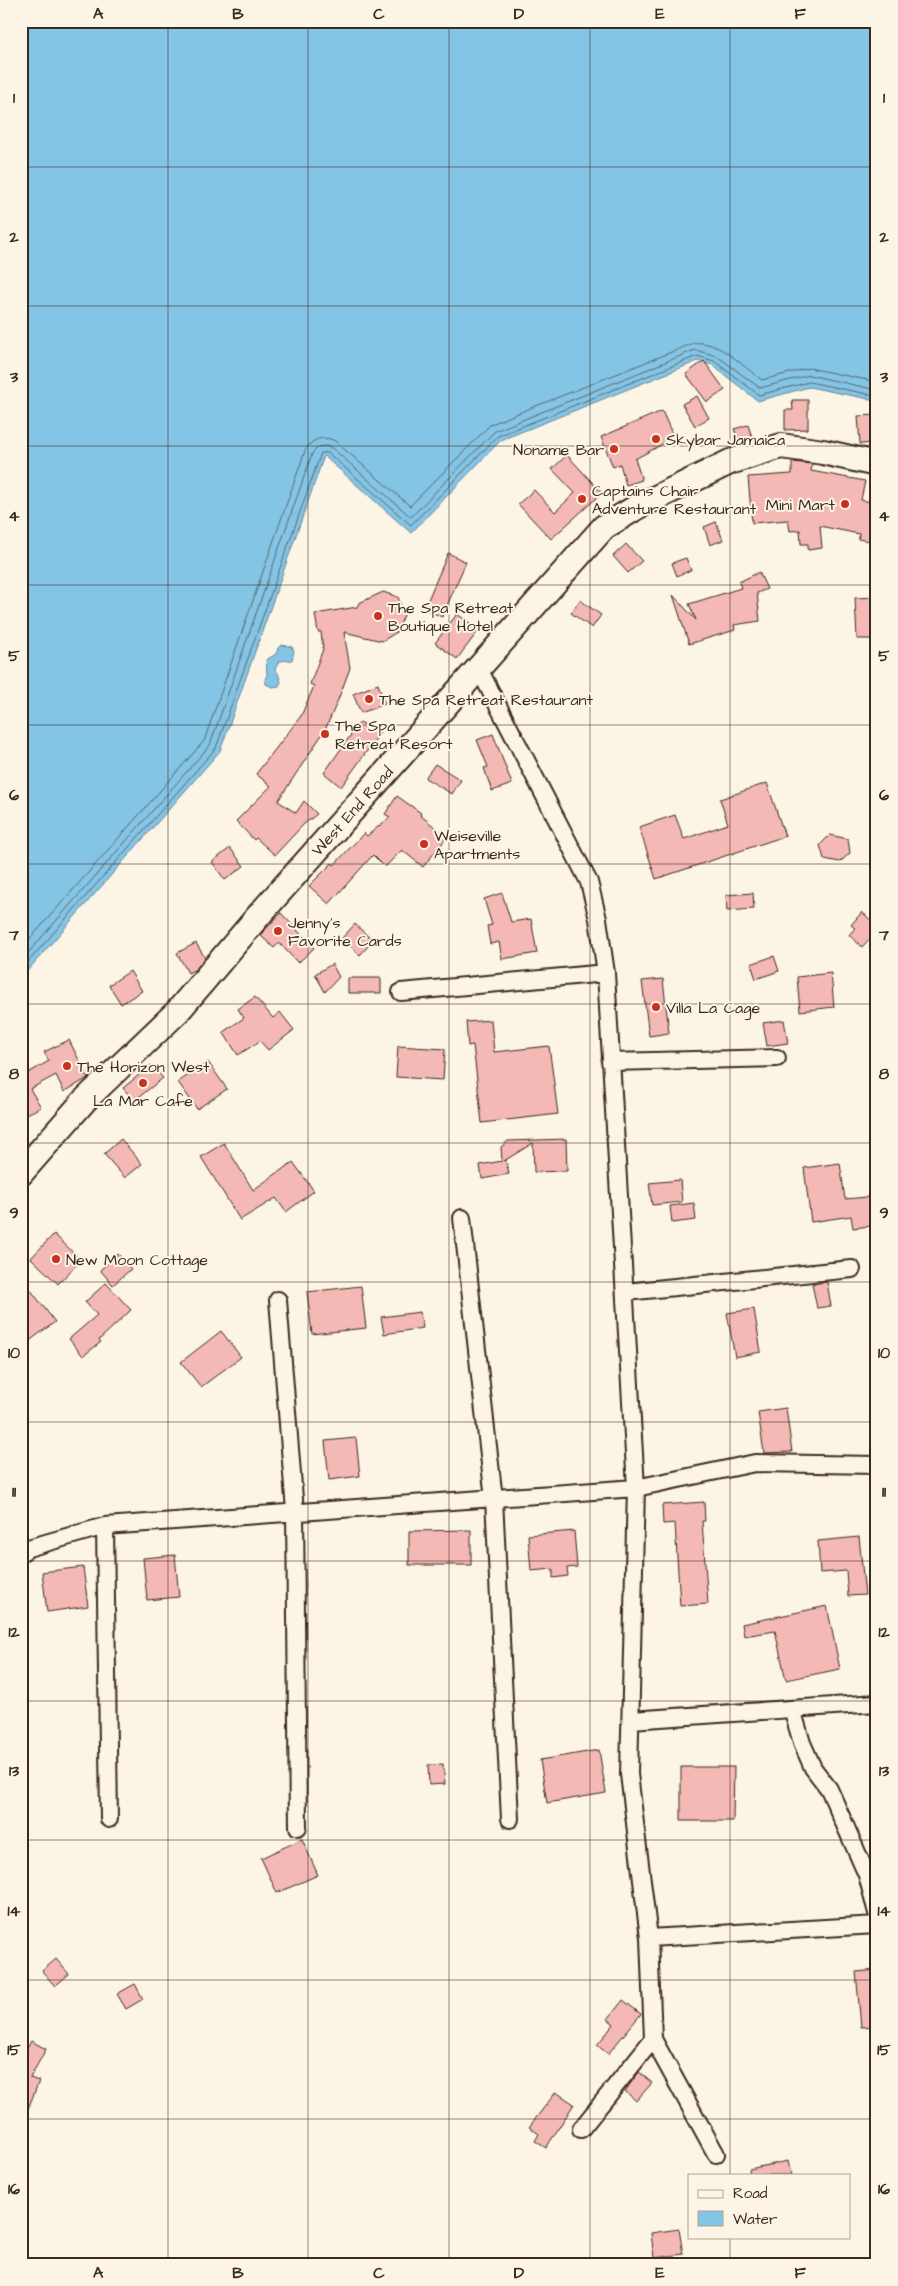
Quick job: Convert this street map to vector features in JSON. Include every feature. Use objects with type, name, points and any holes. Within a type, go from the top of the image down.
[{"type":"main road","name":"West End Road","points":[[21,1173],[84,1101],[178,1011],[280,892],[604,527],[637,507],[730,462],[781,446],[823,452],[877,464]]},
{"type":"street","points":[[479,670],[589,882],[598,918],[606,973],[636,1488],[628,1774],[649,1938],[653,2039],[716,2154]]},
{"type":"street","points":[[400,992],[606,973]]},
{"type":"street","points":[[610,1062],[777,1058]]},
{"type":"street","points":[[462,1218],[494,1499],[510,1819]]},
{"type":"street","points":[[626,1292],[852,1269]]},
{"type":"street","points":[[278,1300],[295,1511],[298,1828]]},
{"type":"street","points":[[21,1553],[28,1548],[105,1526],[636,1488],[755,1463],[877,1465]]},
{"type":"street","points":[[105,1526],[109,1819]]},
{"type":"street","points":[[630,1720],[877,1703]]},
{"type":"street","points":[[792,1709],[802,1743],[813,1768],[829,1789],[867,1875],[877,1913]]},
{"type":"street","points":[[649,1938],[877,1925]]},
{"type":"street","points":[[581,2129],[653,2039]]},
{"type":"water","points":[[21,21],[877,21],[877,403],[874,400],[809,387],[758,401],[712,365],[698,361],[501,440],[411,533],[324,456],[220,751],[21,978]]},
{"type":"water","points":[[282,645],[292,647],[294,651],[292,660],[279,661],[275,669],[281,682],[279,686],[272,687],[266,684],[266,660],[276,654],[278,648]]},
{"type":"building","points":[[704,361],[725,390],[707,402],[686,374]]},
{"type":"building","points":[[697,396],[709,418],[695,426],[682,404]]},
{"type":"building","points":[[792,400],[808,400],[808,429],[785,430],[785,410],[793,410]]},
{"type":"building","points":[[662,411],[674,438],[635,459],[642,480],[626,485],[620,464],[613,467],[601,437]]},
{"type":"building","points":[[877,415],[877,443],[860,444],[858,416]]},
{"type":"building","points":[[748,425],[753,440],[740,444],[734,429]]},
{"type":"building","name":"Captains Chair Adventure Restaurant","points":[[567,455],[602,493],[551,539],[518,504],[534,490],[555,512],[575,493],[552,469]]},
{"type":"building","points":[[792,462],[812,464],[811,471],[865,481],[861,500],[877,503],[877,542],[858,539],[859,534],[820,526],[822,548],[808,550],[808,544],[801,544],[800,530],[790,531],[788,520],[752,523],[748,477],[792,474]]},
{"type":"building","points":[[716,522],[723,540],[710,545],[704,527]]},
{"type":"building","points":[[626,544],[642,561],[628,573],[613,556]]},
{"type":"building","points":[[448,553],[466,562],[442,617],[424,609]]},
{"type":"building","points":[[686,558],[691,570],[677,576],[672,563]]},
{"type":"building","points":[[759,572],[767,589],[757,593],[760,621],[734,625],[735,630],[689,644],[673,595],[696,620],[689,604],[741,588],[739,582]]},
{"type":"building","points":[[383,592],[398,597],[404,615],[397,632],[382,641],[344,632],[350,668],[338,700],[325,730],[278,801],[296,813],[304,801],[317,814],[304,824],[275,855],[256,838],[254,840],[236,821],[271,786],[256,774],[301,716],[314,686],[310,684],[323,649],[321,632],[318,632],[315,614],[357,607],[359,603]]},
{"type":"building","points":[[877,597],[877,621],[873,621],[874,639],[857,639],[855,598]]},
{"type":"building","points":[[580,600],[601,615],[592,628],[571,613]]},
{"type":"building","points":[[457,614],[479,630],[457,659],[435,643]]},
{"type":"building","name":"The Spa Retreat Restaurant","points":[[378,684],[385,704],[361,713],[353,694]]},
{"type":"building","points":[[360,722],[380,733],[341,787],[324,773]]},
{"type":"building","points":[[493,734],[512,784],[492,791],[484,768],[488,767],[477,740]]},
{"type":"building","points":[[435,764],[461,780],[452,794],[425,778]]},
{"type":"building","points":[[767,783],[785,836],[656,879],[639,827],[675,815],[684,839],[728,824],[720,799]]},
{"type":"building","points":[[397,796],[421,813],[420,815],[447,837],[423,867],[402,850],[385,867],[373,855],[329,904],[309,886],[332,863],[334,865],[364,833],[367,836],[390,817],[385,814]]},
{"type":"building","points":[[830,835],[848,839],[850,853],[840,862],[824,859],[820,845]]},
{"type":"building","points":[[230,848],[244,866],[225,880],[212,862]]},
{"type":"building","points":[[502,893],[511,922],[531,919],[537,953],[502,959],[499,942],[490,944],[487,926],[492,925],[484,899]]},
{"type":"building","points":[[753,893],[754,909],[727,911],[726,895]]},
{"type":"building","points":[[862,912],[877,926],[877,931],[862,947],[849,935],[855,928],[851,925]]},
{"type":"building","points":[[281,913],[314,948],[298,963],[279,943],[274,948],[260,935]]},
{"type":"building","points":[[355,924],[373,941],[360,955],[342,938]]},
{"type":"building","points":[[196,943],[205,958],[196,969],[188,973],[177,953]]},
{"type":"building","points":[[774,956],[779,971],[756,979],[751,964]]},
{"type":"building","points":[[332,964],[339,977],[325,992],[315,974]]},
{"type":"building","points":[[130,971],[142,991],[121,1004],[109,985]]},
{"type":"building","points":[[831,973],[834,1007],[800,1011],[797,977]]},
{"type":"building","points":[[348,978],[381,978],[381,993],[348,993]]},
{"type":"building","name":"Villa La Cage","points":[[663,979],[669,1033],[649,1036],[642,981]]},
{"type":"building","points":[[255,997],[273,1018],[280,1012],[294,1030],[268,1050],[260,1041],[238,1055],[223,1032],[244,1018],[238,1009]]},
{"type":"building","points":[[491,1020],[494,1052],[549,1046],[558,1114],[482,1123],[473,1045],[468,1046],[466,1022]]},
{"type":"building","points":[[784,1020],[788,1043],[767,1046],[763,1023]]},
{"type":"building","points":[[69,1040],[88,1078],[64,1092],[56,1075],[30,1089],[41,1107],[21,1117],[21,1073],[23,1076],[49,1061],[44,1052]]},
{"type":"building","points":[[398,1046],[445,1049],[443,1080],[396,1077]]},
{"type":"building","points":[[208,1062],[227,1089],[197,1109],[178,1082]]},
{"type":"building","name":"La Mar Cafe","points":[[151,1065],[163,1078],[134,1101],[123,1088]]},
{"type":"building","points":[[121,1139],[142,1164],[125,1178],[104,1154]]},
{"type":"building","points":[[566,1139],[567,1171],[534,1172],[533,1143],[504,1161],[506,1160],[509,1174],[482,1179],[480,1165],[502,1161],[501,1147],[508,1141]]},
{"type":"building","points":[[224,1143],[253,1190],[293,1162],[314,1191],[286,1212],[276,1198],[240,1220],[201,1157]]},
{"type":"building","points":[[840,1163],[845,1199],[868,1197],[871,1226],[853,1228],[851,1216],[811,1222],[804,1168]]},
{"type":"building","points":[[680,1180],[682,1202],[652,1205],[649,1183]]},
{"type":"building","points":[[694,1203],[696,1220],[672,1223],[670,1206]]},
{"type":"building","name":"New Moon Cottage","points":[[54,1234],[81,1260],[58,1284],[31,1258]]},
{"type":"building","points":[[118,1254],[131,1269],[113,1285],[100,1270]]},
{"type":"building","points":[[21,1277],[55,1322],[21,1347]]},
{"type":"building","points":[[827,1282],[831,1306],[817,1308],[812,1284]]},
{"type":"building","points":[[106,1283],[131,1310],[99,1340],[101,1342],[83,1356],[69,1339],[97,1315],[85,1302]]},
{"type":"building","points":[[361,1286],[366,1328],[312,1334],[307,1292]]},
{"type":"building","points":[[754,1309],[761,1352],[735,1357],[727,1313]]},
{"type":"building","points":[[420,1312],[423,1328],[384,1334],[381,1317]]},
{"type":"building","points":[[221,1331],[241,1357],[201,1387],[181,1362]]},
{"type":"building","points":[[786,1408],[792,1452],[764,1453],[758,1412]]},
{"type":"building","points":[[356,1438],[360,1476],[329,1480],[325,1441]]},
{"type":"building","points":[[704,1502],[705,1521],[702,1521],[708,1604],[680,1606],[675,1523],[663,1524],[662,1505]]},
{"type":"building","points":[[471,1530],[471,1565],[409,1565],[409,1531]]},
{"type":"building","points":[[574,1531],[577,1567],[567,1568],[568,1576],[553,1578],[553,1569],[531,1571],[528,1535]]},
{"type":"building","points":[[859,1537],[865,1595],[848,1596],[846,1571],[820,1573],[818,1541]]},
{"type":"building","points":[[175,1555],[179,1597],[147,1600],[143,1558]]},
{"type":"building","points":[[83,1567],[88,1606],[47,1612],[42,1572]]},
{"type":"building","points":[[827,1606],[840,1669],[786,1680],[775,1631],[744,1636],[742,1624]]},
{"type":"building","points":[[599,1750],[606,1793],[547,1803],[540,1760]]},
{"type":"building","points":[[443,1764],[445,1784],[429,1785],[428,1765]]},
{"type":"building","points":[[681,1767],[734,1767],[733,1821],[681,1821]]},
{"type":"building","points":[[302,1839],[318,1875],[277,1893],[261,1858]]},
{"type":"building","points":[[56,1959],[69,1974],[55,1986],[42,1971]]},
{"type":"building","points":[[877,1970],[877,2026],[861,2027],[856,1972]]},
{"type":"building","points":[[135,1984],[143,1999],[126,2009],[117,1994]]},
{"type":"building","points":[[623,2000],[641,2014],[608,2054],[597,2045],[614,2024],[608,2019]]},
{"type":"building","points":[[31,2041],[46,2049],[30,2078],[39,2081],[22,2124],[21,2059]]},
{"type":"building","points":[[639,2072],[652,2083],[636,2101],[625,2091]]},
{"type":"building","points":[[556,2092],[574,2104],[546,2148],[535,2141],[539,2134],[529,2127]]},
{"type":"building","points":[[788,2161],[791,2174],[750,2174],[749,2169]]},
{"type":"building","points":[[679,2229],[683,2254],[654,2258],[651,2233]]},
{"type":"place","name":"Skybar Jamaica","points":[[656,439]]},
{"type":"place","name":"Noname Bar","points":[[614,449]]},
{"type":"place","name":"Captains Chair Adventure Restaurant","points":[[582,499]]},
{"type":"place","name":"Mini Mart","points":[[845,504]]},
{"type":"place","name":"The Spa Retreat Boutique Hotel","points":[[378,616]]},
{"type":"place","name":"The Spa Retreat Restaurant","points":[[369,699]]},
{"type":"place","name":"The Spa Retreat Resort","points":[[325,734]]},
{"type":"place","name":"Weiseville Apartments","points":[[424,844]]},
{"type":"place","name":"Jenny's Favorite Cards","points":[[278,931]]},
{"type":"place","name":"Villa La Cage","points":[[656,1007]]},
{"type":"place","name":"The Horizon West","points":[[67,1066]]},
{"type":"place","name":"La Mar Cafe","points":[[143,1083]]},
{"type":"place","name":"New Moon Cottage","points":[[56,1259]]}]
